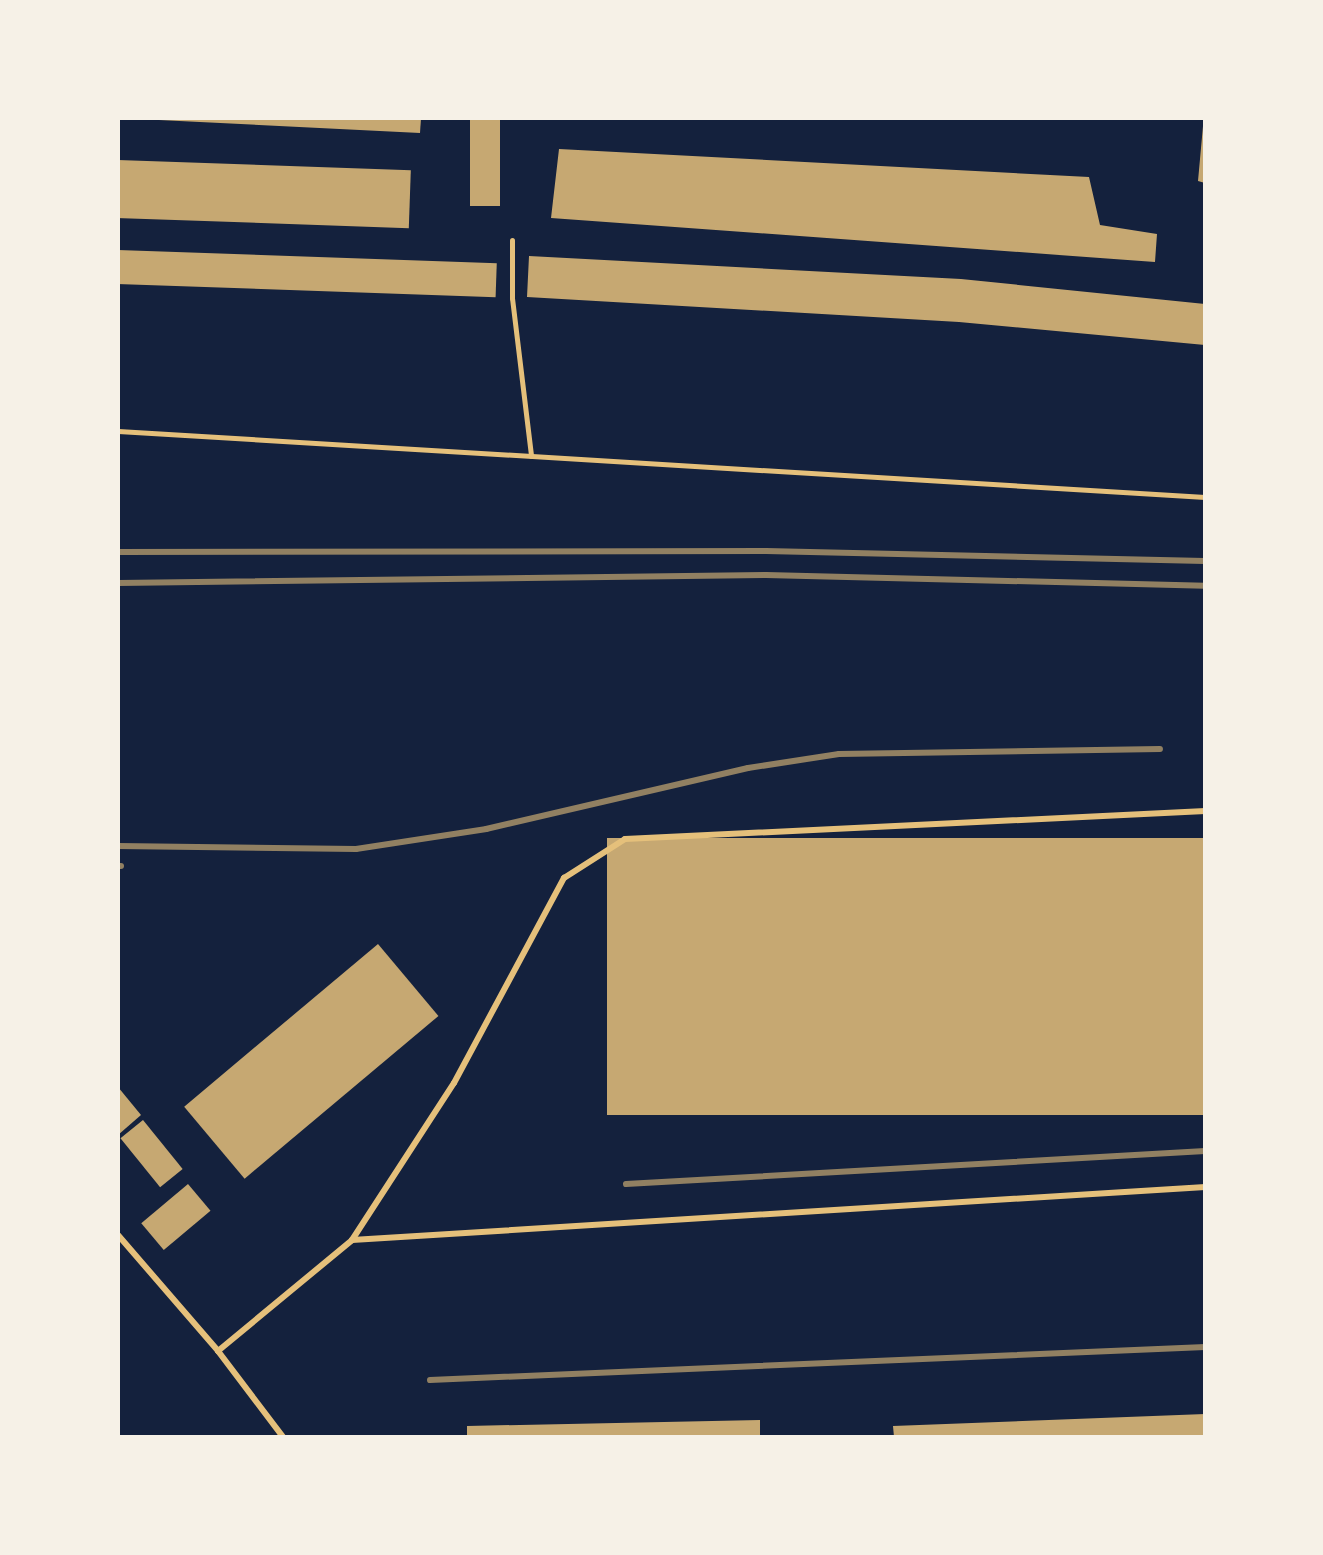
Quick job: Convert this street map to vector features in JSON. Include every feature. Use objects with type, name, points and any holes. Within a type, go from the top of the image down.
[{"type":"lane","points":[[218,1351],[352,1240],[454,1083],[564,878],[625,839],[1205,811]]},
{"type":"lane","points":[[352,1240],[1205,1187]]},
{"type":"lane","points":[[118,1235],[218,1351],[283,1437]]},
{"type":"path","points":[[512,240],[512,298],[531,456]]},
{"type":"path","points":[[118,431],[1205,497]]},
{"type":"building","points":[[118,118],[421,118],[420,133]]},
{"type":"building","points":[[470,118],[500,118],[500,206],[470,206]]},
{"type":"building","points":[[1205,126],[1205,183],[1198,181]]},
{"type":"building","points":[[559,149],[1089,177],[1100,225],[1157,234],[1155,262],[551,218]]},
{"type":"building","points":[[118,160],[411,170],[409,228],[118,218]]},
{"type":"building","points":[[118,250],[497,263],[496,297],[118,284]]},
{"type":"building","points":[[529,256],[961,279],[1205,304],[1205,345],[959,322],[527,297]]},
{"type":"building","points":[[607,838],[1205,838],[1205,1115],[607,1115]]},
{"type":"building","points":[[378,944],[438,1016],[245,1179],[184,1107]]},
{"type":"building","points":[[118,1087],[141,1115],[118,1135]]},
{"type":"building","points":[[143,1120],[183,1169],[160,1187],[120,1138]]},
{"type":"building","points":[[188,1184],[210,1211],[164,1250],[141,1223]]},
{"type":"building","points":[[1205,1414],[1205,1437],[894,1437],[893,1426]]},
{"type":"building","points":[[760,1420],[760,1437],[467,1437],[467,1426]]},
{"type":"railway","points":[[118,552],[766,551],[1205,561]]},
{"type":"railway","points":[[118,583],[766,575],[1205,586]]},
{"type":"railway","points":[[118,846],[356,849],[486,829],[748,768],[839,754],[1160,749]]},
{"type":"railway","points":[[626,1184],[1205,1151]]},
{"type":"railway","points":[[430,1380],[1205,1347]]}]
